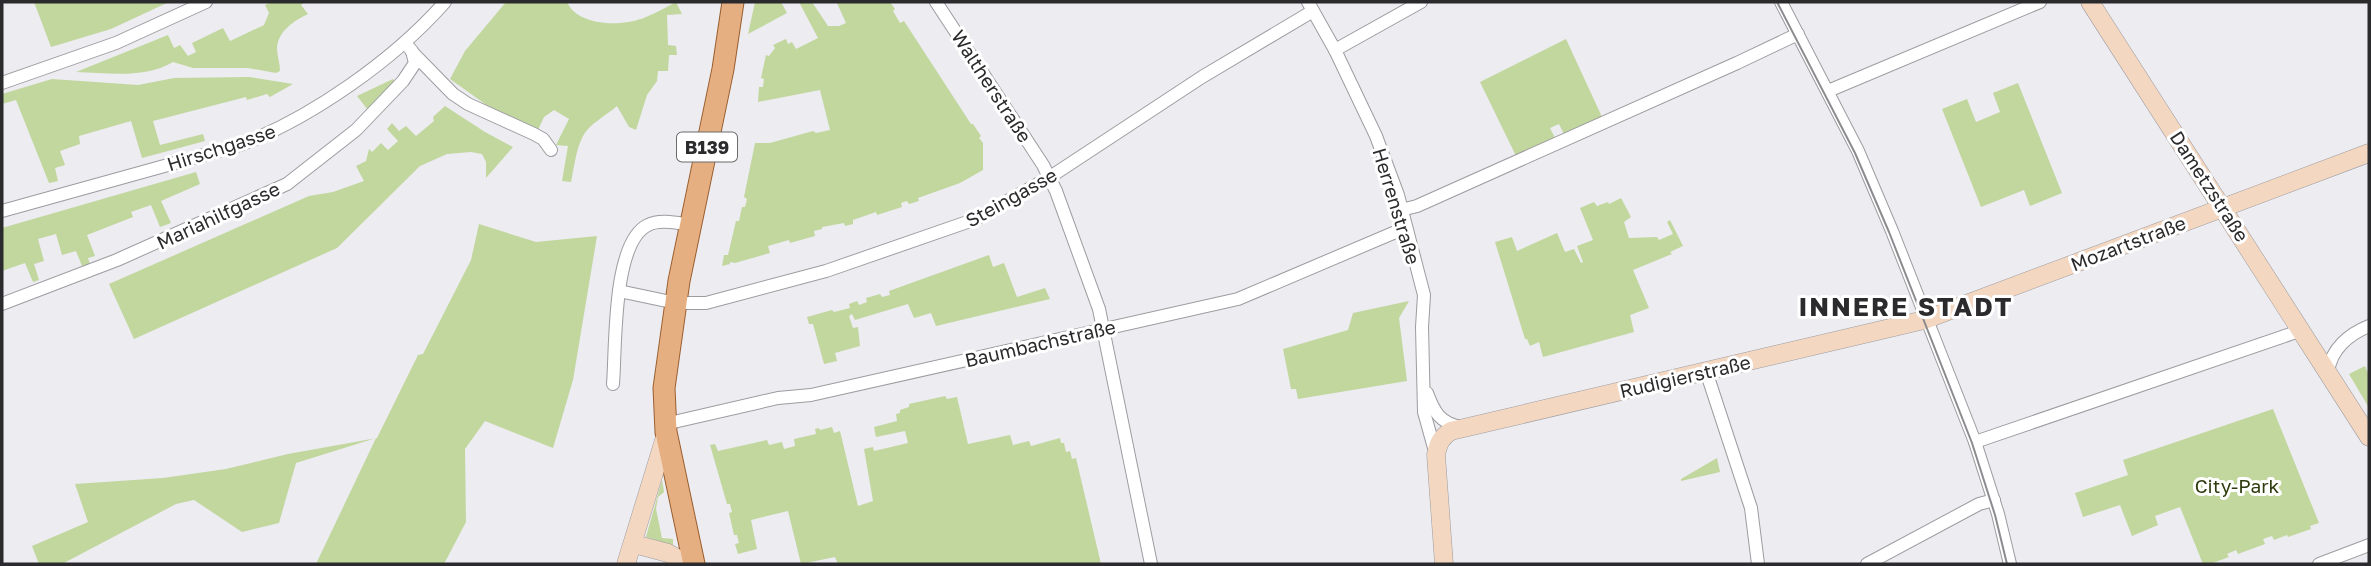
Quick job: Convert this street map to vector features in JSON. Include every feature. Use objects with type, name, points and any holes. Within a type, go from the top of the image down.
[{"type":"main road","name":"B139","points":[[694,564],[667,437],[664,388],[676,303],[723,69],[733,2]]},
{"type":"street","points":[[2,83],[116,43],[206,2]]},
{"type":"street","name":"Hirschgasse","points":[[2,211],[240,145],[293,122],[408,47],[444,2]]},
{"type":"street","name":"Waltherstraße","points":[[936,2],[1049,177],[1097,300],[1152,564]]},
{"type":"street","points":[[1335,51],[1421,2]]},
{"type":"street","points":[[1781,2],[1858,151],[1927,319],[1975,442],[1994,500],[2010,564]]},
{"type":"street","points":[[1828,92],[2040,2]]},
{"type":"street","name":"Dametzstraße","points":[[2090,2],[2369,437]]},
{"type":"street","name":"Steingasse","points":[[619,291],[676,303],[706,303],[838,267],[976,219],[1049,177],[1311,6]]},
{"type":"street","name":"Herrenstraße","points":[[1311,6],[1335,51],[1388,166],[1424,295],[1422,327],[1425,422],[1436,455],[1444,564]]},
{"type":"street","points":[[1401,210],[1417,206],[1798,34]]},
{"type":"street","points":[[408,47],[453,94],[468,104],[543,139],[551,150]]},
{"type":"street","name":"Mariahilfgasse","points":[[2,304],[117,260],[203,223],[297,177],[356,130],[403,81],[415,63],[408,47]]},
{"type":"street","name":"Mozartstraße","points":[[1927,319],[2369,153]]},
{"type":"street","points":[[613,384],[619,291],[625,256],[632,241],[640,230],[650,224],[662,222],[691,225]]},
{"type":"street","name":"Baumbachstraße","points":[[667,437],[778,398],[811,395],[1247,297],[1405,228]]},
{"type":"street","name":"Rudigierstraße","points":[[1444,435],[1462,427],[1927,319]]},
{"type":"street","points":[[2328,372],[2336,349],[2355,333],[2369,326]]},
{"type":"street","points":[[1975,442],[2302,330]]},
{"type":"street","points":[[1706,371],[1751,508],[1758,564]]},
{"type":"street","name":"Herrenstraße","points":[[1423,383],[1437,416],[1450,425],[1462,427]]},
{"type":"street","name":"Herrenstraße","points":[[1436,455],[1438,444],[1444,435]]},
{"type":"street","points":[[626,564],[667,437]]},
{"type":"street","points":[[1867,564],[1979,504],[1994,500]]},
{"type":"street","points":[[634,544],[668,553],[687,564]]},
{"type":"street","points":[[2319,564],[2369,544]]},
{"type":"green space","points":[[34,2],[169,2],[111,29],[51,47]]},
{"type":"green space","points":[[272,2],[305,2],[301,5],[308,14],[293,23],[280,36],[277,48],[280,71],[276,73],[248,68],[193,68],[173,62],[138,73],[76,72],[168,35],[174,48],[180,45],[188,56],[196,52],[192,43],[223,28],[230,41],[264,25],[269,13],[265,5]]},
{"type":"green space","points":[[506,2],[567,2],[581,16],[602,23],[637,20],[676,2],[682,14],[667,15],[668,45],[676,46],[677,55],[669,55],[668,71],[658,71],[657,81],[647,95],[636,130],[629,127],[617,106],[594,124],[581,141],[571,182],[562,181],[568,146],[556,145],[569,119],[554,110],[544,117],[537,132],[499,114],[450,79],[465,51]]},
{"type":"green space","points":[[755,2],[781,2],[787,13],[748,34]]},
{"type":"green space","points":[[799,2],[812,2],[828,26],[839,26],[846,23],[837,3],[890,2],[900,23],[904,21],[981,136],[979,138],[983,143],[983,170],[960,183],[918,198],[919,201],[901,203],[902,207],[877,215],[876,212],[853,220],[853,224],[822,227],[814,231],[815,236],[768,246],[770,253],[722,266],[724,255],[728,255],[736,221],[739,221],[742,207],[745,207],[747,199],[744,197],[755,143],[770,143],[813,131],[816,133],[830,130],[820,90],[758,102],[759,87],[763,87],[764,79],[761,78],[766,55],[769,56],[775,48],[773,45],[786,39],[788,44],[792,42],[796,49],[818,38]]},
{"type":"green space","points":[[1566,39],[1602,117],[1564,134],[1559,124],[1550,128],[1555,138],[1516,156],[1480,82]]},
{"type":"green space","points":[[249,77],[293,84],[270,97],[267,94],[247,100],[246,97],[153,121],[160,145],[203,134],[205,141],[142,158],[131,121],[79,136],[80,144],[60,151],[65,165],[55,168],[58,181],[49,183],[16,100],[2,104],[2,94],[52,79],[138,85],[174,78]]},
{"type":"green space","points":[[393,79],[395,82],[368,110],[357,96]]},
{"type":"green space","points":[[2018,83],[2062,193],[2030,206],[2024,190],[1981,207],[1942,109],[1967,99],[1976,122],[2000,112],[1993,93]]},
{"type":"green space","points":[[445,106],[513,147],[486,178],[486,162],[482,154],[471,152],[447,154],[420,166],[337,248],[134,339],[109,284],[309,196],[333,192],[364,181],[356,166],[366,161],[369,149],[372,152],[381,143],[388,150],[398,141],[387,129],[392,123],[399,131],[406,126],[416,136],[434,121],[433,117]]},
{"type":"green space","points":[[196,172],[200,184],[161,201],[171,223],[160,227],[151,205],[131,212],[133,217],[87,235],[95,256],[88,258],[90,264],[82,266],[76,251],[62,255],[56,234],[38,239],[44,261],[34,264],[39,280],[33,282],[25,263],[2,271],[2,228]]},
{"type":"green space","points":[[1621,198],[1631,217],[1624,222],[1629,238],[1657,237],[1659,240],[1673,234],[1667,222],[1670,220],[1683,246],[1670,252],[1672,254],[1633,270],[1649,308],[1630,315],[1634,332],[1543,357],[1539,342],[1530,346],[1525,339],[1495,242],[1512,237],[1517,251],[1557,233],[1565,252],[1574,249],[1581,263],[1583,262],[1577,246],[1593,240],[1580,208],[1594,202],[1597,206],[1608,202],[1609,204]]},
{"type":"green space","points":[[479,224],[536,242],[597,236],[573,380],[553,448],[485,421],[465,449],[466,522],[444,564],[316,564],[376,438],[471,260]]},
{"type":"green space","points":[[989,255],[993,267],[1004,263],[1017,297],[1045,288],[1050,299],[936,326],[931,313],[914,318],[908,304],[855,320],[852,314],[849,316],[853,328],[858,327],[860,346],[835,353],[837,361],[824,364],[813,324],[809,324],[807,317],[850,308],[849,304],[857,301],[859,305],[867,302],[866,298],[880,294],[882,297],[890,295],[889,291]]},
{"type":"green space","points":[[1409,301],[1399,318],[1407,381],[1298,399],[1296,389],[1291,389],[1283,349],[1348,330],[1353,313]]},
{"type":"green space","points":[[2365,366],[2369,376],[2369,408],[2349,374]]},
{"type":"green space","points":[[945,396],[947,399],[957,397],[968,444],[1010,435],[1013,445],[1029,441],[1031,446],[1060,438],[1066,452],[1070,451],[1072,459],[1076,458],[1101,564],[838,564],[835,557],[801,564],[788,511],[751,520],[757,549],[738,554],[735,544],[739,543],[737,535],[734,535],[729,513],[732,512],[730,504],[727,504],[710,445],[715,444],[718,451],[767,440],[769,445],[782,442],[784,449],[795,446],[794,439],[816,434],[815,429],[832,427],[834,433],[840,431],[858,506],[873,501],[864,449],[873,447],[874,451],[908,443],[905,431],[876,437],[874,427],[897,421],[896,414],[909,407],[909,404]]},
{"type":"green space","name":"City-Park","points":[[2273,409],[2319,523],[2310,526],[2311,529],[2274,540],[2272,536],[2263,539],[2265,544],[2238,554],[2236,550],[2227,554],[2229,557],[2203,564],[2180,507],[2155,516],[2158,525],[2132,536],[2120,505],[2083,517],[2075,493],[2128,475],[2123,460]]},
{"type":"green space","points":[[375,438],[296,463],[279,523],[242,532],[194,500],[176,504],[62,564],[39,564],[32,546],[88,522],[75,484],[163,478],[226,469]]},
{"type":"green space","points":[[1717,458],[1720,472],[1681,481],[1681,479]]},
{"type":"green space","points":[[662,480],[664,492],[658,497],[656,509],[662,538],[673,539],[673,546],[646,537]]},
{"type":"tram line","points":[[1777,2],[1855,153],[1889,232],[1972,443],[2007,564]]},
{"type":"district","name":"INNERE STADT","points":[[1906,306]]}]
